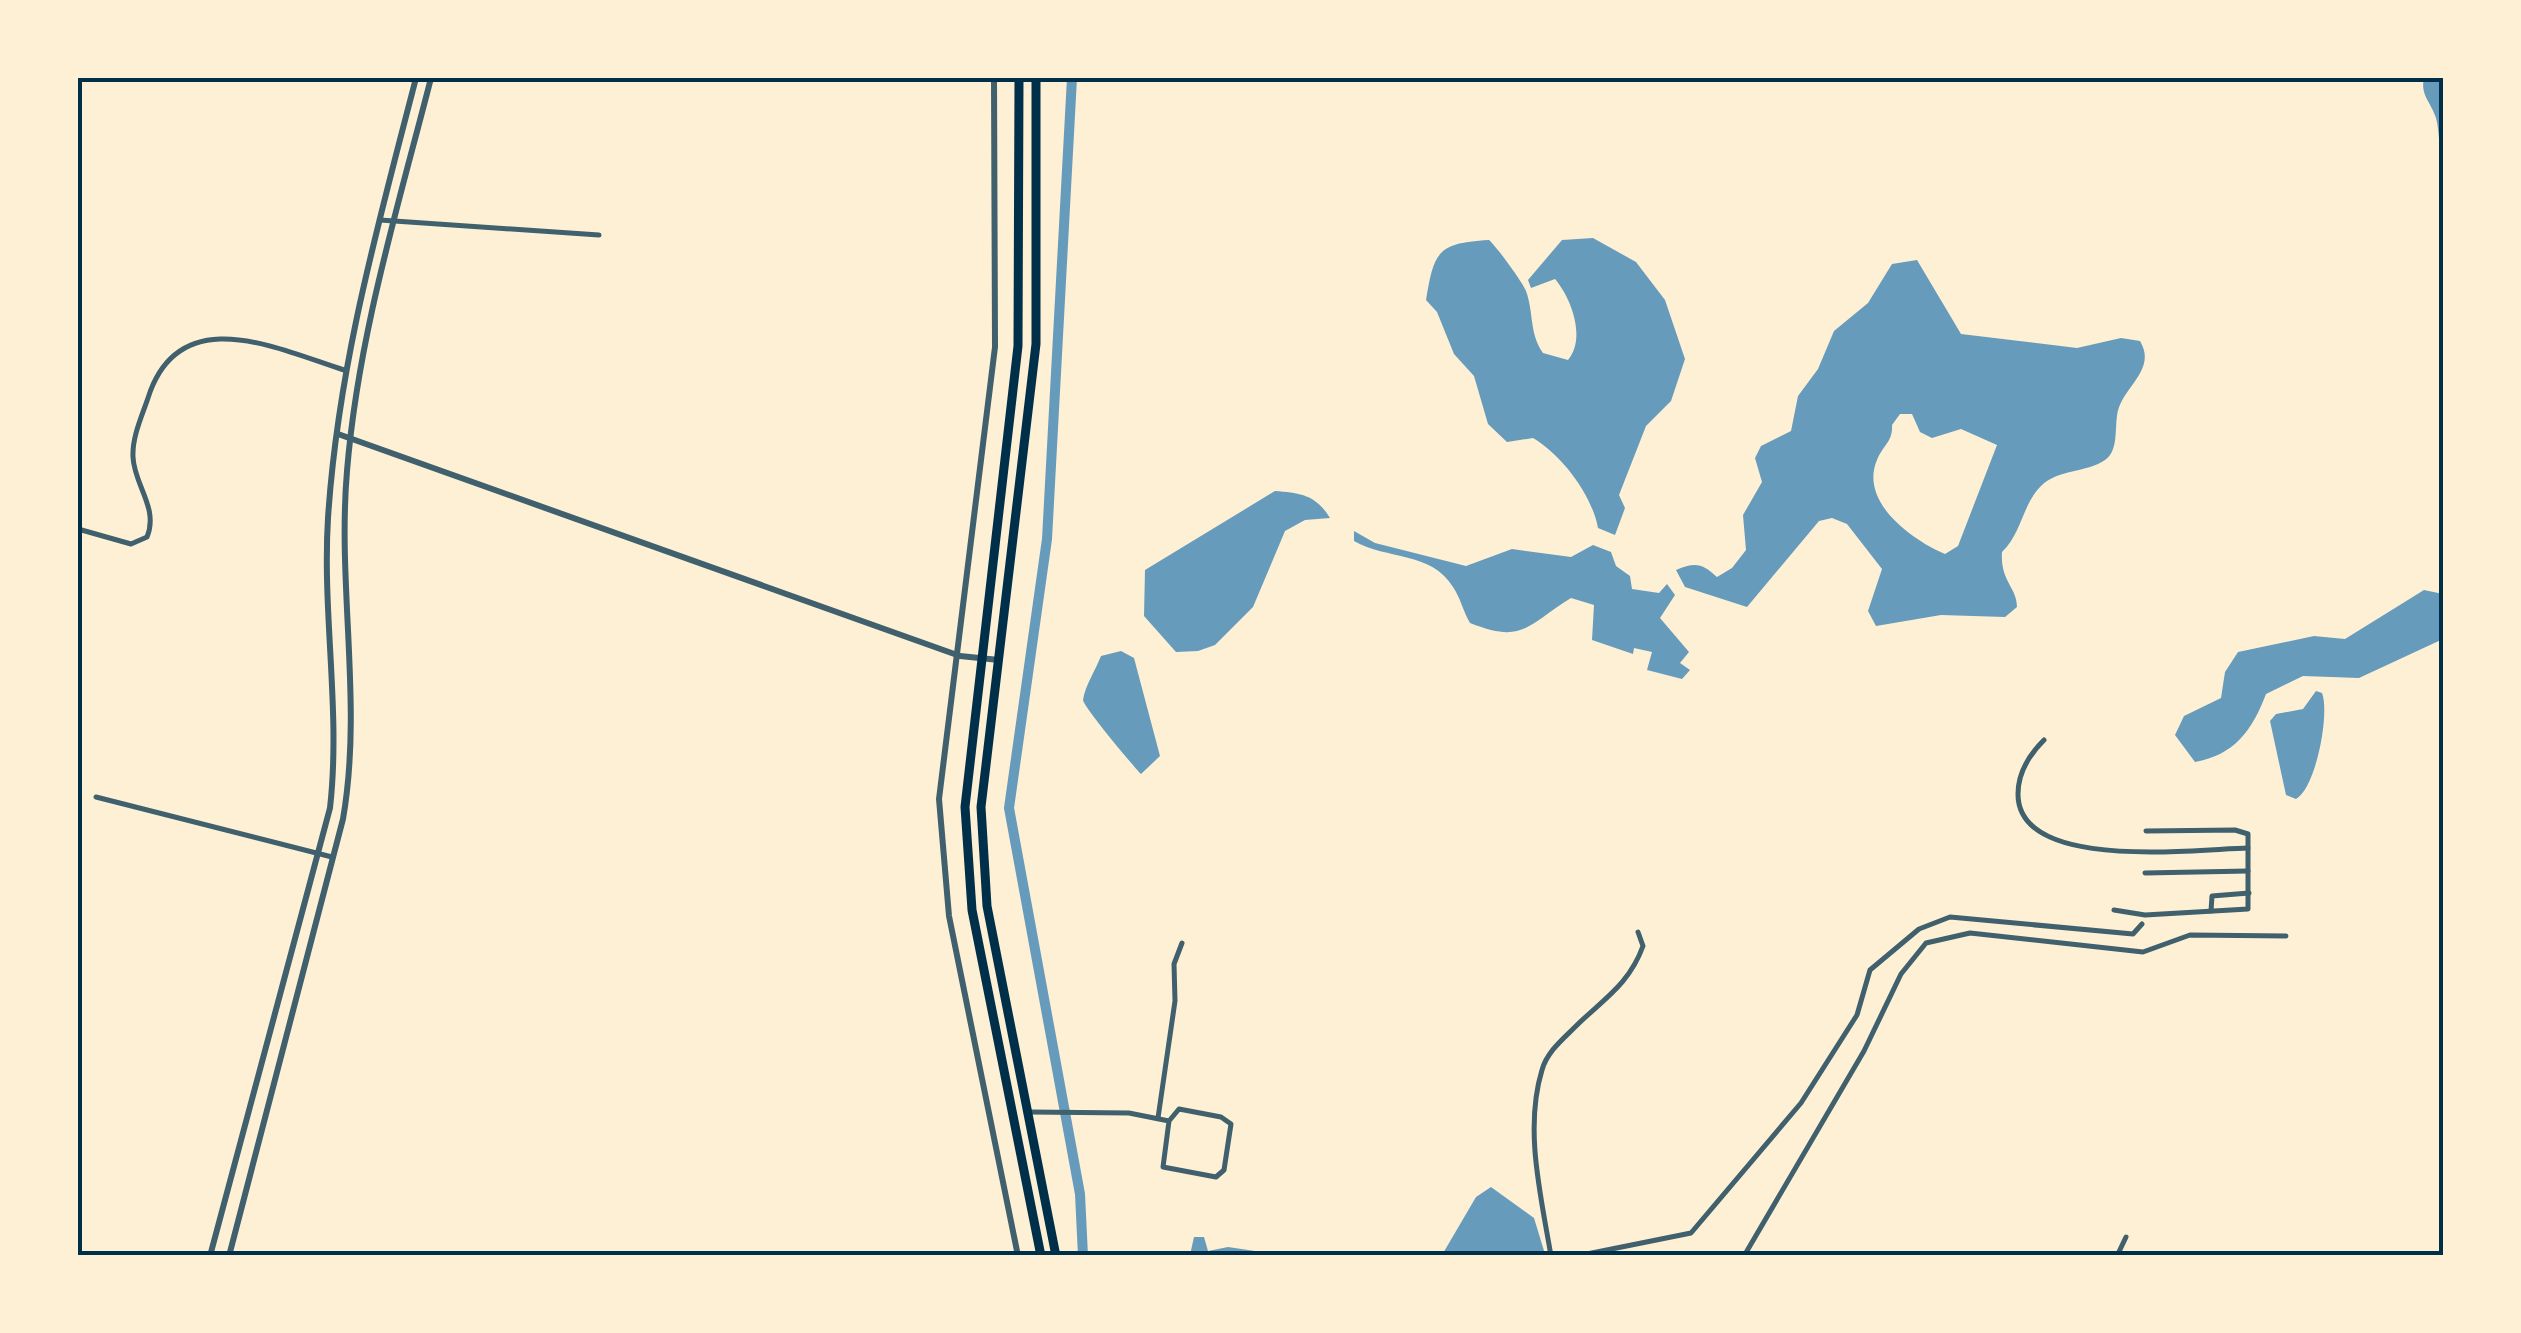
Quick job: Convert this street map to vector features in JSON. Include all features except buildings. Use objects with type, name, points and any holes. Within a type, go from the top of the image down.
[{"type":"main road","points":[[1019,78],[1018,346],[966,782],[966,856],[972,910],[1041,1256]]},
{"type":"main road","points":[[1036,78],[1036,344],[982,783],[987,906],[1036,1112],[1056,1256]]},
{"type":"main road","points":[[966,782],[982,783]]},
{"type":"street","points":[[210,1256],[330,808],[335,752],[328,524],[344,370],[416,78]]},
{"type":"street","points":[[229,1256],[335,858],[352,760],[346,556],[351,438],[368,321],[431,78]]},
{"type":"street","points":[[994,78],[995,347],[940,799],[941,860],[1018,1256]]},
{"type":"street","points":[[380,220],[599,234]]},
{"type":"street","points":[[78,529],[131,544],[148,537],[152,516],[134,469],[134,440],[153,382],[161,370],[198,342],[217,335],[241,338],[344,370]]},
{"type":"street","points":[[338,434],[960,656],[1000,660]]},
{"type":"street","points":[[2044,740],[2029,755],[2018,781],[2025,822],[2038,834],[2089,849],[2248,848]]},
{"type":"street","points":[[96,797],[335,858]]},
{"type":"street","points":[[2114,910],[2145,916],[2248,909],[2248,834],[2235,830],[2146,831]]},
{"type":"street","points":[[2144,873],[2248,870]]},
{"type":"street","points":[[2211,911],[2212,896],[2249,893]]},
{"type":"street","points":[[1577,1256],[1691,1233],[1801,1103],[1857,1014],[1870,970],[1919,929],[1950,917],[2133,934],[2142,924]]},
{"type":"street","points":[[1551,1256],[1534,1151],[1542,1070],[1555,1046],[1601,1008],[1629,976],[1643,946],[1638,932]]},
{"type":"street","points":[[1744,1256],[1864,1051],[1902,974],[1926,943],[1970,933],[2143,952],[2190,935],[2286,936]]},
{"type":"street","points":[[1158,1119],[1175,1001],[1174,964],[1182,944]]},
{"type":"street","points":[[1179,1109],[1231,1124],[1224,1170],[1216,1177],[1163,1167],[1169,1121],[1179,1109]]},
{"type":"street","points":[[1036,1112],[1080,1111],[1169,1121]]},
{"type":"street","points":[[2116,1256],[2126,1237]]},
{"type":"water","points":[[2424,78],[2443,78],[2443,161],[2436,118],[2423,89]]},
{"type":"water","points":[[1593,238],[1636,262],[1665,300],[1685,359],[1671,401],[1646,426],[1619,495],[1625,508],[1615,535],[1598,528],[1574,477],[1544,445],[1533,438],[1507,442],[1488,424],[1474,376],[1454,354],[1437,312],[1426,300],[1432,270],[1441,253],[1459,244],[1489,240],[1526,291],[1543,353],[1568,360],[1576,330],[1567,297],[1555,279],[1531,288],[1528,280],[1562,240]]},
{"type":"water","points":[[1917,260],[1961,334],[2077,348],[2121,338],[2140,341],[2144,361],[2120,406],[2109,456],[2041,486],[2002,552],[2017,607],[2005,617],[1941,615],[1876,626],[1868,611],[1882,569],[1847,524],[1832,518],[1819,521],[1747,607],[1685,587],[1676,570],[1698,565],[1717,577],[1732,568],[1746,550],[1743,515],[1762,482],[1755,458],[1761,446],[1791,431],[1798,396],[1818,369],[1834,331],[1868,303],[1892,264]],"holes":[[[1900,414],[1912,414],[1920,432],[1932,438],[1961,429],[1997,445],[1958,546],[1945,554],[1904,529],[1882,505],[1875,490],[1877,460],[1889,440],[1892,425]]]},
{"type":"water","points":[[1275,491],[1307,497],[1330,518],[1305,520],[1285,531],[1253,607],[1215,645],[1176,652],[1144,616],[1145,570]]},
{"type":"water","points":[[1354,531],[1375,543],[1466,566],[1512,549],[1571,557],[1593,545],[1611,552],[1616,566],[1630,576],[1632,589],[1659,593],[1667,584],[1675,595],[1660,618],[1689,652],[1680,663],[1690,670],[1682,679],[1647,670],[1652,652],[1634,648],[1633,654],[1592,640],[1594,605],[1571,598],[1533,624],[1513,632],[1470,623],[1444,575],[1421,562],[1354,541]]},
{"type":"water","points":[[2424,590],[2443,594],[2443,639],[2359,678],[2303,676],[2266,694],[2248,730],[2231,747],[2209,759],[2195,762],[2175,735],[2184,716],[2221,698],[2225,672],[2238,652],[2314,636],[2345,639]]},
{"type":"water","points":[[1121,651],[1134,658],[1160,756],[1141,774],[1083,700],[1101,656]]},
{"type":"water","points":[[2316,691],[2322,693],[2324,703],[2320,749],[2310,781],[2296,799],[2286,795],[2270,721],[2276,714],[2303,709]]},
{"type":"water","points":[[1491,1187],[1534,1218],[1545,1254],[1442,1255],[1476,1197]]},
{"type":"water","points":[[1194,1237],[1204,1237],[1208,1251],[1228,1247],[1255,1251],[1255,1255],[1190,1255]]},
{"type":"waterway","points":[[1072,78],[1047,539],[1009,808],[1080,1194],[1083,1256]]}]
